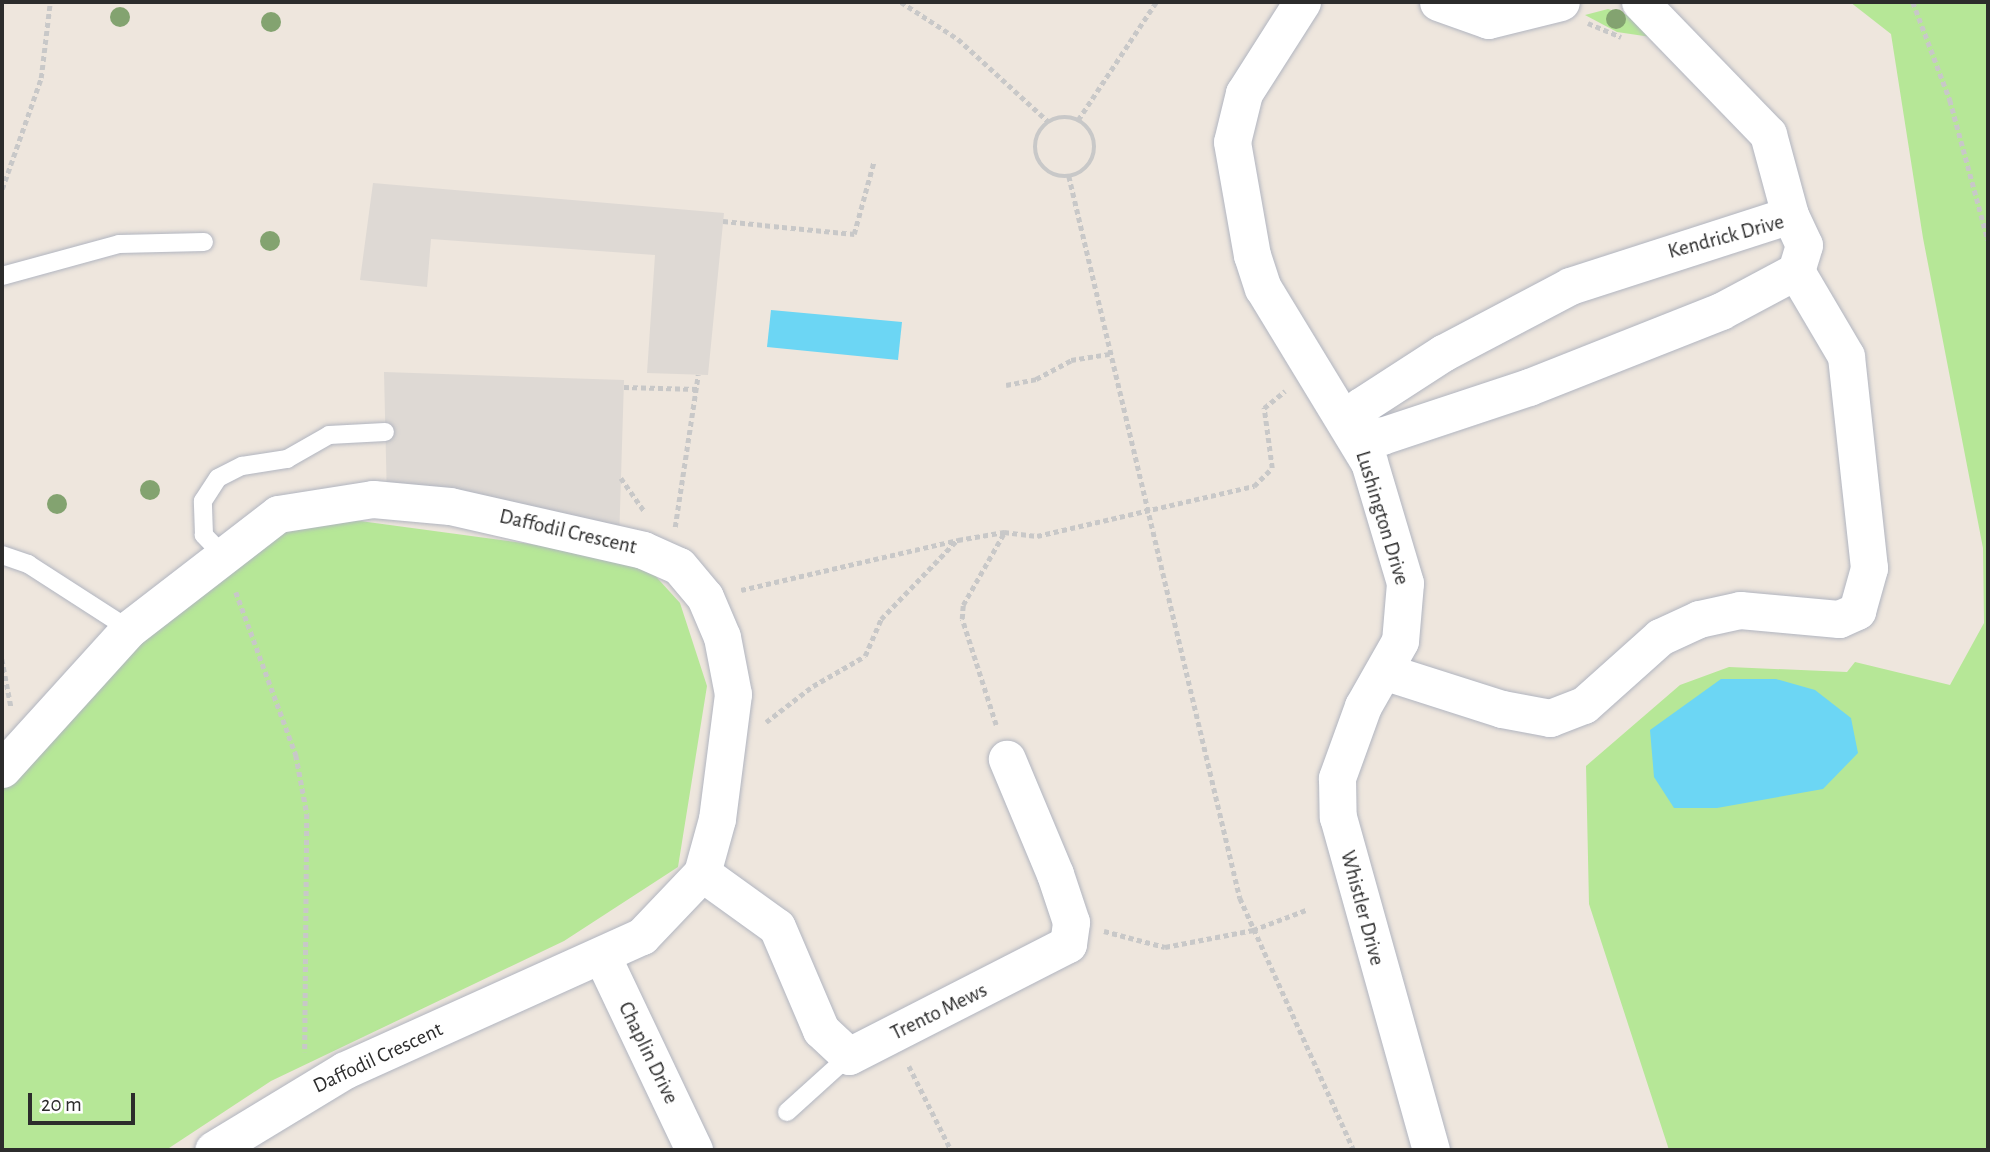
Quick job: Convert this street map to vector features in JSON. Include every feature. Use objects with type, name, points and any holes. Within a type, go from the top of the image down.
[{"type":"street","name":"Lushington Drive","points":[[1302,2],[1244,93],[1232,142],[1252,255],[1263,288],[1369,462],[1405,583],[1400,641],[1386,671]]},
{"type":"street","points":[[1438,2],[1488,20],[1561,2]]},
{"type":"street","points":[[1640,2],[1768,134],[1790,215]]},
{"type":"street","name":"Kendrick Drive","points":[[1353,432],[1362,406],[1443,353],[1570,286],[1790,215],[1804,246],[1796,271]]},
{"type":"street","points":[[1353,432],[1382,436],[1529,387],[1721,312],[1796,271],[1846,356],[1869,568],[1857,611],[1839,618],[1740,610],[1699,618],[1660,637],[1584,705],[1550,718],[1502,709],[1386,671]]},
{"type":"street","name":"Daffodil Crescent","points":[[2,769],[129,629],[278,514],[373,499],[450,506],[583,533],[643,550],[679,566],[705,597],[722,637],[733,694],[718,820],[702,873],[642,936],[345,1070],[213,1150]]},
{"type":"street","name":"Whistler Drive","points":[[1386,671],[1349,738],[1337,778],[1338,817],[1431,1150]]},
{"type":"street","points":[[1007,759],[1071,922]]},
{"type":"street","points":[[702,873],[777,927],[821,1030],[849,1056]]},
{"type":"street","name":"Trento Mews","points":[[849,1056],[1068,944],[1071,922]]},
{"type":"street","name":"Chaplin Drive","points":[[602,956],[694,1150]]},
{"type":"lane","points":[[2,276],[118,244],[204,242]]},
{"type":"lane","points":[[223,555],[204,536],[203,501],[218,478],[242,466],[287,459],[329,435],[385,432]]},
{"type":"lane","points":[[2,555],[28,564],[129,629]]},
{"type":"lane","points":[[787,1112],[849,1056]]},
{"type":"path","points":[[2,189],[41,78],[50,2]]},
{"type":"path","points":[[901,2],[958,39],[1049,122]]},
{"type":"path","points":[[1078,120],[1156,2]]},
{"type":"path","points":[[1913,2],[1950,100],[1988,240]]},
{"type":"path","points":[[1078,120],[1092,134],[1094,152],[1085,169],[1069,176],[1048,171],[1036,156],[1037,136],[1049,122],[1078,120]]},
{"type":"path","points":[[723,221],[854,234],[874,161]]},
{"type":"path","points":[[1069,176],[1220,825],[1253,930],[1354,1150]]},
{"type":"path","points":[[1006,384],[1036,379],[1071,360],[1110,354]]},
{"type":"path","points":[[705,597],[958,540],[1004,533],[1037,536],[1254,486],[1265,479],[1272,455],[1264,408],[1315,372]]},
{"type":"path","points":[[679,566],[675,524],[698,375]]},
{"type":"path","points":[[624,387],[696,389]]},
{"type":"path","points":[[1004,533],[963,605],[962,619],[1007,759]]},
{"type":"path","points":[[762,727],[813,686],[865,656],[881,619],[958,540]]},
{"type":"path","points":[[223,555],[296,755],[307,814],[305,1061],[297,1097]]},
{"type":"path","points":[[1071,922],[1165,947],[1253,930],[1306,910]]},
{"type":"path","points":[[894,1033],[951,1150]]},
{"type":"green space","points":[[1850,2],[1988,2],[1988,1150],[1669,1150],[1589,904],[1586,766],[1680,685],[1729,667],[1847,672],[1855,662],[1950,685],[1984,623],[1983,548],[1923,238],[1891,34]]},
{"type":"green space","points":[[1608,9],[1630,16],[1651,37],[1617,32],[1585,15]]},
{"type":"green space","points":[[338,518],[640,559],[680,603],[707,686],[678,867],[564,941],[271,1081],[166,1150],[2,1150],[2,786],[158,617],[268,529]]},
{"type":"shaded area","points":[[373,183],[724,213],[708,375],[647,373],[655,255],[431,239],[427,287],[360,280]]},
{"type":"shaded area","points":[[384,372],[624,380],[619,542],[387,501]]},
{"type":"water","points":[[771,310],[902,322],[898,360],[767,347]]},
{"type":"water","points":[[1721,679],[1776,679],[1815,690],[1851,718],[1858,753],[1823,789],[1717,808],[1674,808],[1654,777],[1650,730]]}]
